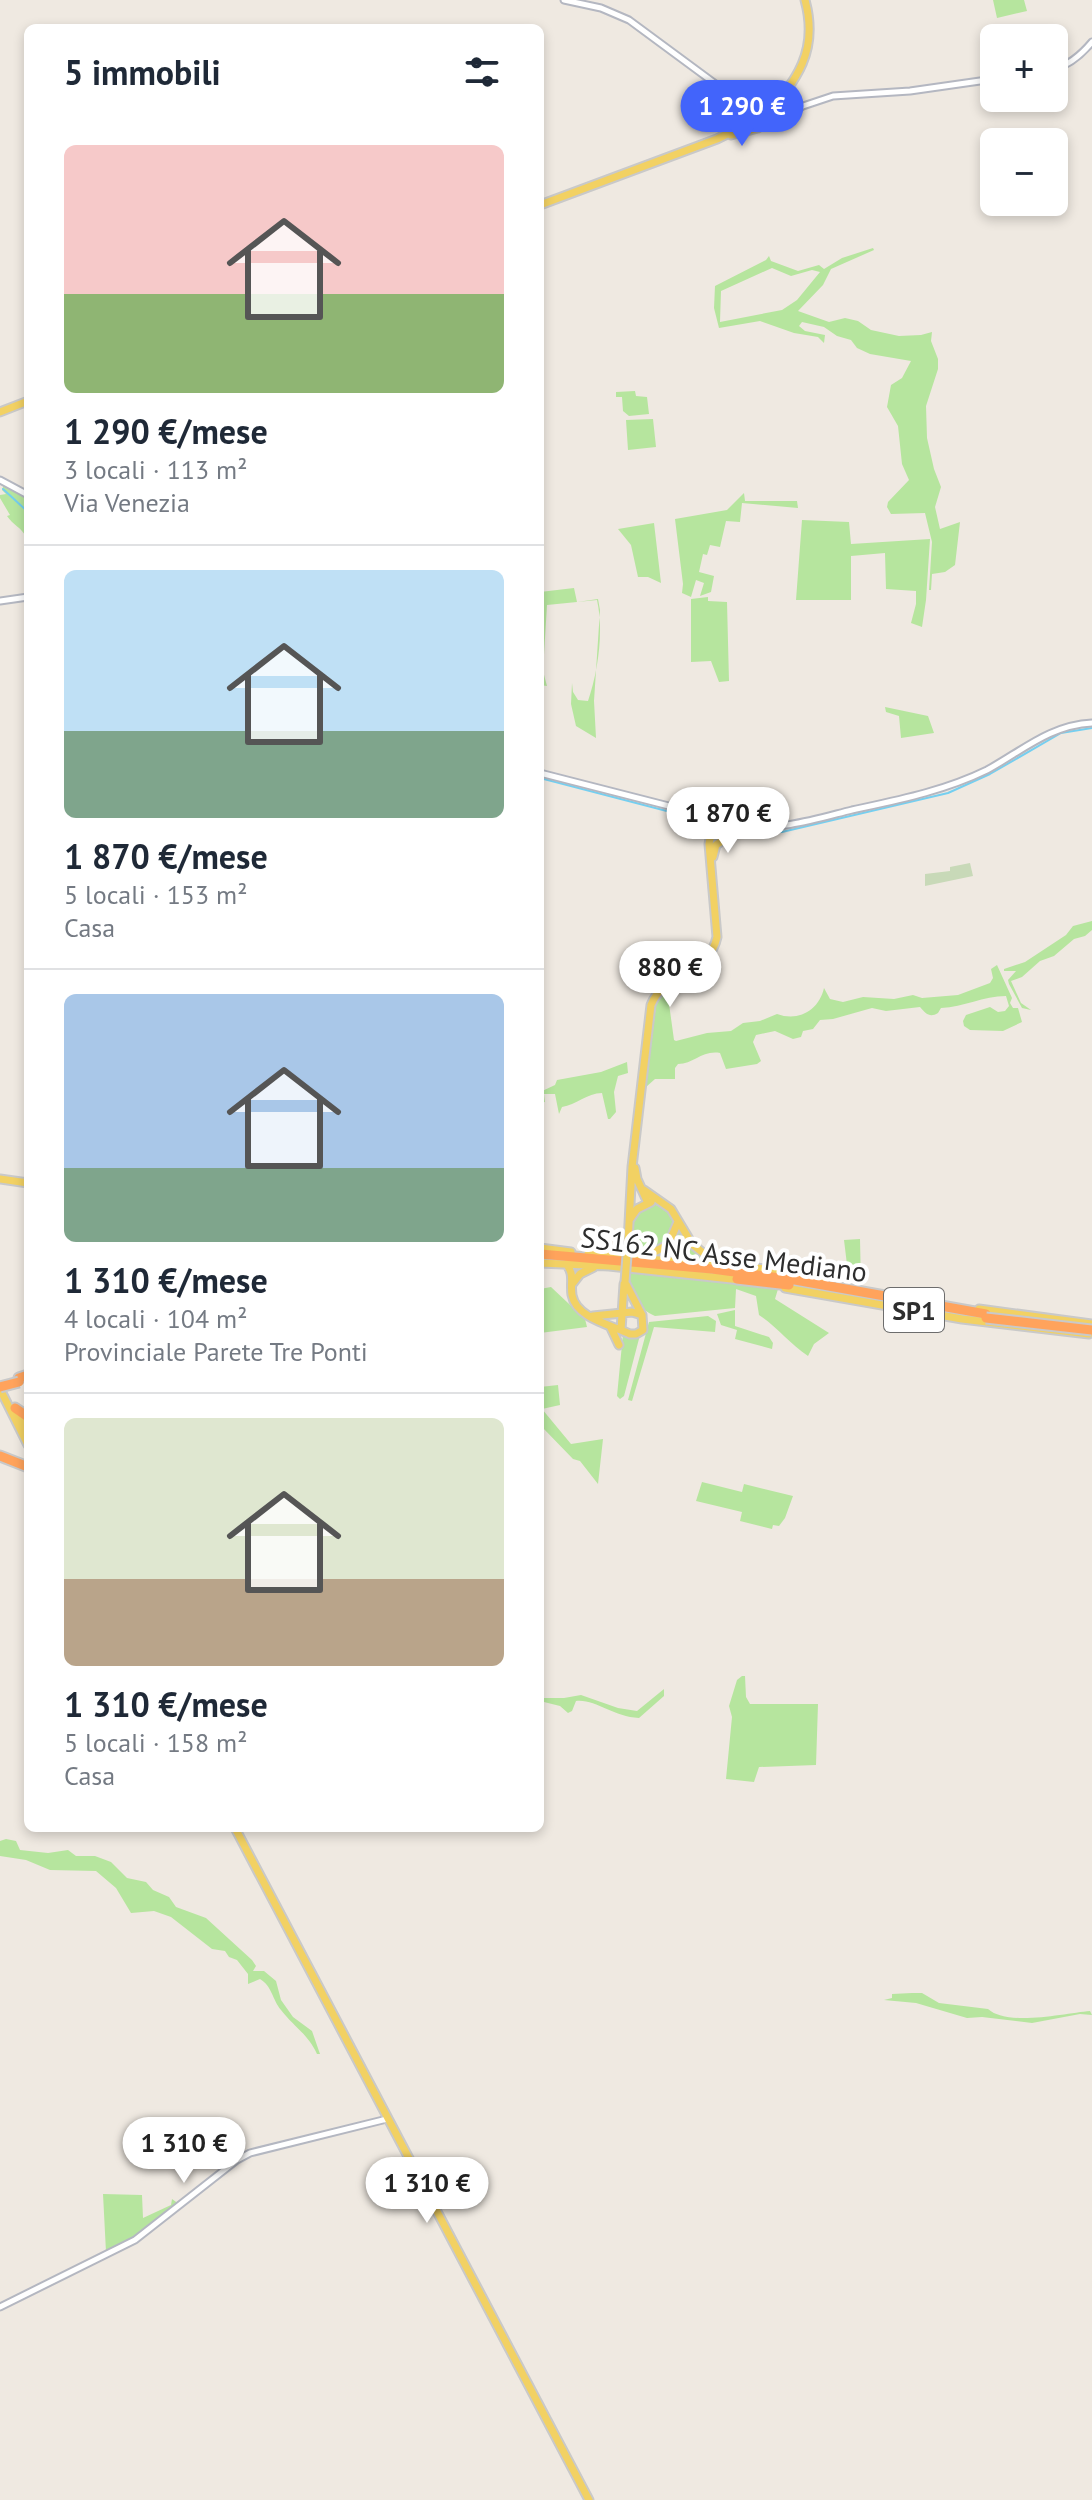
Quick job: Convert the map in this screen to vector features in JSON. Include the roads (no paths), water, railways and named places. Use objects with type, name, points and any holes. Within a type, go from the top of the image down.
[{"type":"highway","points":[[544,1255],[568,1252]]},
{"type":"highway","name":"SS162 NC Asse Mediano","points":[[544,1255],[712,1269],[795,1280],[986,1316]]},
{"type":"highway","name":"SS162 NC Asse Mediano","points":[[544,1255],[713,1272],[986,1316],[1092,1329]]},
{"type":"highway","points":[[746,1269],[795,1280]]},
{"type":"highway","points":[[737,1279],[815,1287]]},
{"type":"highway","points":[[0,1385],[23,1379]]},
{"type":"highway","points":[[15,1408],[24,1414]]},
{"type":"highway","points":[[0,1456],[24,1465]]},
{"type":"main road","points":[[781,118],[776,108],[796,78],[807,49],[808,13],[805,0]]},
{"type":"main road","points":[[717,139],[737,129],[747,117],[761,113],[787,92]]},
{"type":"main road","points":[[759,128],[761,113]]},
{"type":"main road","points":[[747,117],[751,126],[759,128]]},
{"type":"main road","points":[[544,204],[717,139],[759,128]]},
{"type":"main road","points":[[0,412],[24,403]]},
{"type":"main road","points":[[621,1330],[630,1196],[651,1005],[659,989],[703,963],[715,947],[717,937],[709,849],[712,821]]},
{"type":"main road","points":[[648,1203],[635,1170],[654,1006],[669,985],[705,966],[718,949],[720,937],[713,851],[735,827]]},
{"type":"main road","points":[[0,1181],[24,1184]]},
{"type":"main road","points":[[630,1196],[635,1191],[644,1190],[671,1209],[692,1244],[720,1266]]},
{"type":"main road","points":[[629,1221],[637,1209],[648,1203],[662,1203]]},
{"type":"main road","points":[[636,1257],[662,1249],[673,1239],[678,1222]]},
{"type":"main road","name":"SP1","points":[[568,1252],[779,1271],[1092,1329]]},
{"type":"main road","name":"SP1","points":[[544,1256],[566,1264],[737,1279],[962,1319],[1092,1329]]},
{"type":"main road","points":[[566,1264],[572,1274],[575,1304],[589,1316],[633,1334],[643,1330],[642,1315],[625,1282]]},
{"type":"main road","points":[[572,1285],[585,1271],[601,1266]]},
{"type":"main road","points":[[604,1315],[617,1307],[623,1298]]},
{"type":"main road","points":[[589,1316],[634,1312],[642,1315]]},
{"type":"main road","points":[[608,1324],[619,1345]]},
{"type":"main road","points":[[0,1385],[24,1426]]},
{"type":"main road","points":[[0,1385],[24,1436]]},
{"type":"main road","points":[[237,1832],[292,1936]]},
{"type":"main road","points":[[237,1832],[589,2500]]},
{"type":"street","points":[[564,0],[601,8],[631,22],[736,99],[761,113],[781,118]]},
{"type":"street","points":[[1068,63],[1092,42]]},
{"type":"street","points":[[759,128],[803,106],[833,96],[910,91],[980,81]]},
{"type":"street","points":[[736,99],[747,117]]},
{"type":"street","points":[[0,480],[24,493]]},
{"type":"street","points":[[0,601],[24,598]]},
{"type":"street","points":[[544,774],[735,827],[778,826],[917,796],[954,784],[988,769],[1061,728],[1092,723]]},
{"type":"street","points":[[0,2307],[135,2240],[245,2156],[292,2141],[387,2119]]},
{"type":"waterway","points":[[3,489],[24,508]]},
{"type":"waterway","points":[[739,830],[782,832],[948,793],[990,774],[1061,733],[1092,728]]},
{"type":"waterway","points":[[544,779],[709,822]]},
{"type":"waterway","points":[[715,824],[732,829]]}]
